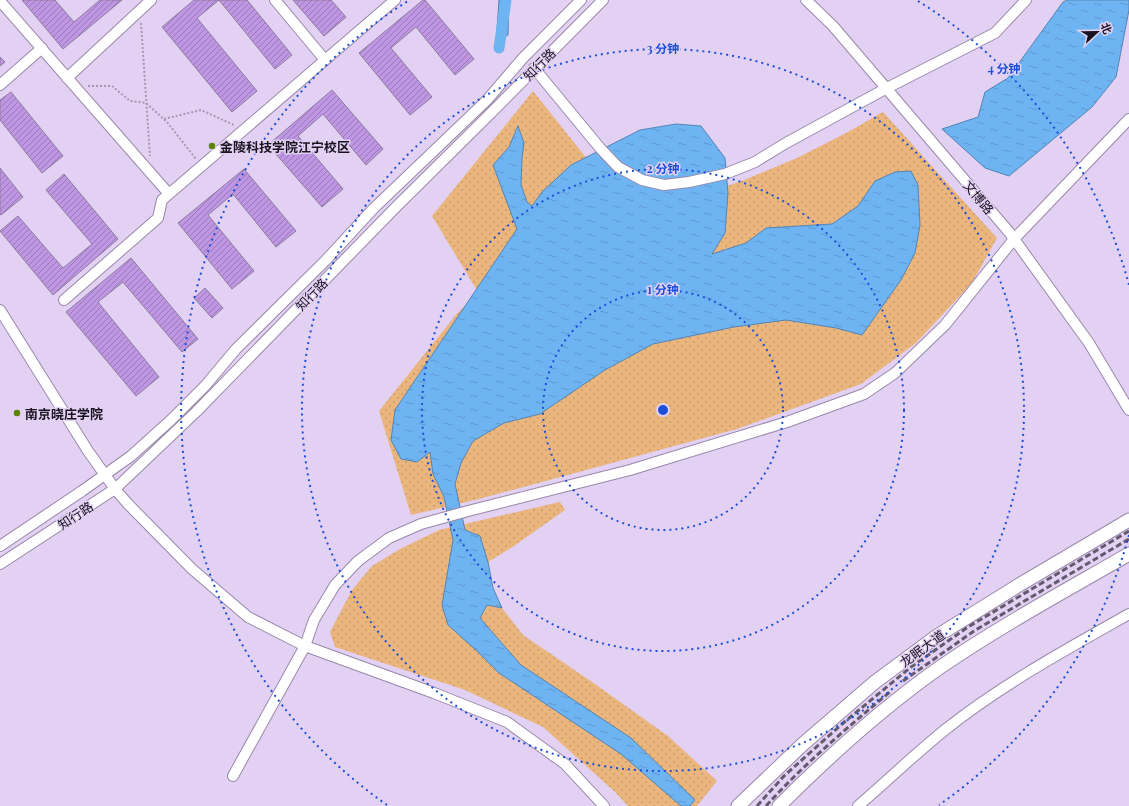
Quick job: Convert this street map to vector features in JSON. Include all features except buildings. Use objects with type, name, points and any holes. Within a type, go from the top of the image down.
[{"type":"main road","name":"龙眠大道","points":[[738,806],[803,744],[875,682],[937,636],[1019,585],[1129,520]]},
{"type":"main road","name":"龙眠大道","points":[[779,806],[814,771],[875,716],[940,668],[1018,618],[1129,554]]},
{"type":"street","points":[[67,78],[151,0]]},
{"type":"street","points":[[275,0],[325,60]]},
{"type":"street","points":[[64,300],[158,218],[162,200],[395,0]]},
{"type":"street","name":"知行路","points":[[0,546],[131,456],[171,420],[195,396],[236,349],[326,260],[374,209],[487,100],[523,58],[581,0]]},
{"type":"street","name":"知行路","points":[[0,564],[115,489],[196,412],[395,208],[603,0]]},
{"type":"street","name":"文博路","points":[[806,0],[833,26],[887,88],[1014,239],[1089,343],[1129,410]]},
{"type":"street","points":[[534,68],[600,148],[618,167],[642,180],[664,185],[689,182],[725,174],[755,162],[887,88],[995,33],[1026,0]]},
{"type":"street","points":[[0,1],[169,194]]},
{"type":"street","points":[[0,84],[42,48]]},
{"type":"street","points":[[233,776],[304,646],[314,620],[335,585],[358,561],[389,538],[421,524],[630,470],[787,422],[864,394],[895,373],[945,325],[1014,239],[1129,119]]},
{"type":"street","points":[[0,310],[88,451],[115,489],[192,569],[248,616],[304,646],[434,693],[507,722],[565,764],[604,806]]},
{"type":"street","points":[[858,806],[946,729],[1000,690],[1129,614]]},
{"type":"path","points":[[141,10],[151,173]]},
{"type":"path","points":[[77,89],[87,86],[112,86],[130,101],[146,103],[164,119],[202,166]]},
{"type":"path","points":[[164,119],[201,110],[245,129]]},
{"type":"shaded area","points":[[533,91],[612,190],[696,197],[744,180],[797,158],[883,112],[997,238],[972,283],[916,343],[861,384],[737,429],[479,499],[411,515],[379,411],[455,316],[478,292],[432,216]]},
{"type":"shaded area","points":[[560,502],[565,510],[511,548],[488,562],[493,588],[502,608],[523,635],[668,736],[717,781],[697,806],[628,806],[615,792],[543,727],[465,690],[335,647],[330,632],[352,590],[372,566],[400,549],[439,530]]},
{"type":"water","points":[[499,0],[509,0],[508,35],[496,43]]},
{"type":"water","points":[[1067,0],[1129,0],[1129,10],[1116,77],[1092,107],[1009,176],[985,168],[942,129],[978,117],[985,92],[1008,78],[1063,2]]},
{"type":"water","points":[[676,124],[701,126],[725,158],[728,193],[725,233],[712,254],[746,243],[766,228],[832,224],[858,206],[875,181],[895,172],[911,171],[918,185],[920,225],[915,253],[901,280],[862,335],[836,328],[786,320],[734,327],[653,344],[605,370],[540,414],[504,423],[473,441],[461,463],[455,484],[465,530],[480,536],[488,562],[493,588],[502,608],[487,605],[480,618],[521,665],[631,738],[695,800],[690,806],[681,806],[621,754],[499,673],[448,625],[442,605],[453,540],[444,497],[433,474],[430,452],[417,462],[401,459],[391,440],[395,410],[517,229],[493,165],[509,147],[518,126],[524,143],[521,185],[527,202],[532,206],[542,192],[571,165],[640,130]]},
{"type":"waterway","points":[[499,48],[506,0]]},
{"type":"railway","points":[[757,806],[784,776],[842,724],[911,667],[968,627],[1129,531]]},
{"type":"railway","points":[[903,681],[974,631],[1129,539]]},
{"type":"railway","points":[[766,806],[811,761],[891,691]]},
{"type":"place","name":"金陵科技学院江宁校区","points":[[212,146]]},
{"type":"place","name":"南京晓庄学院","points":[[17,413]]}]
